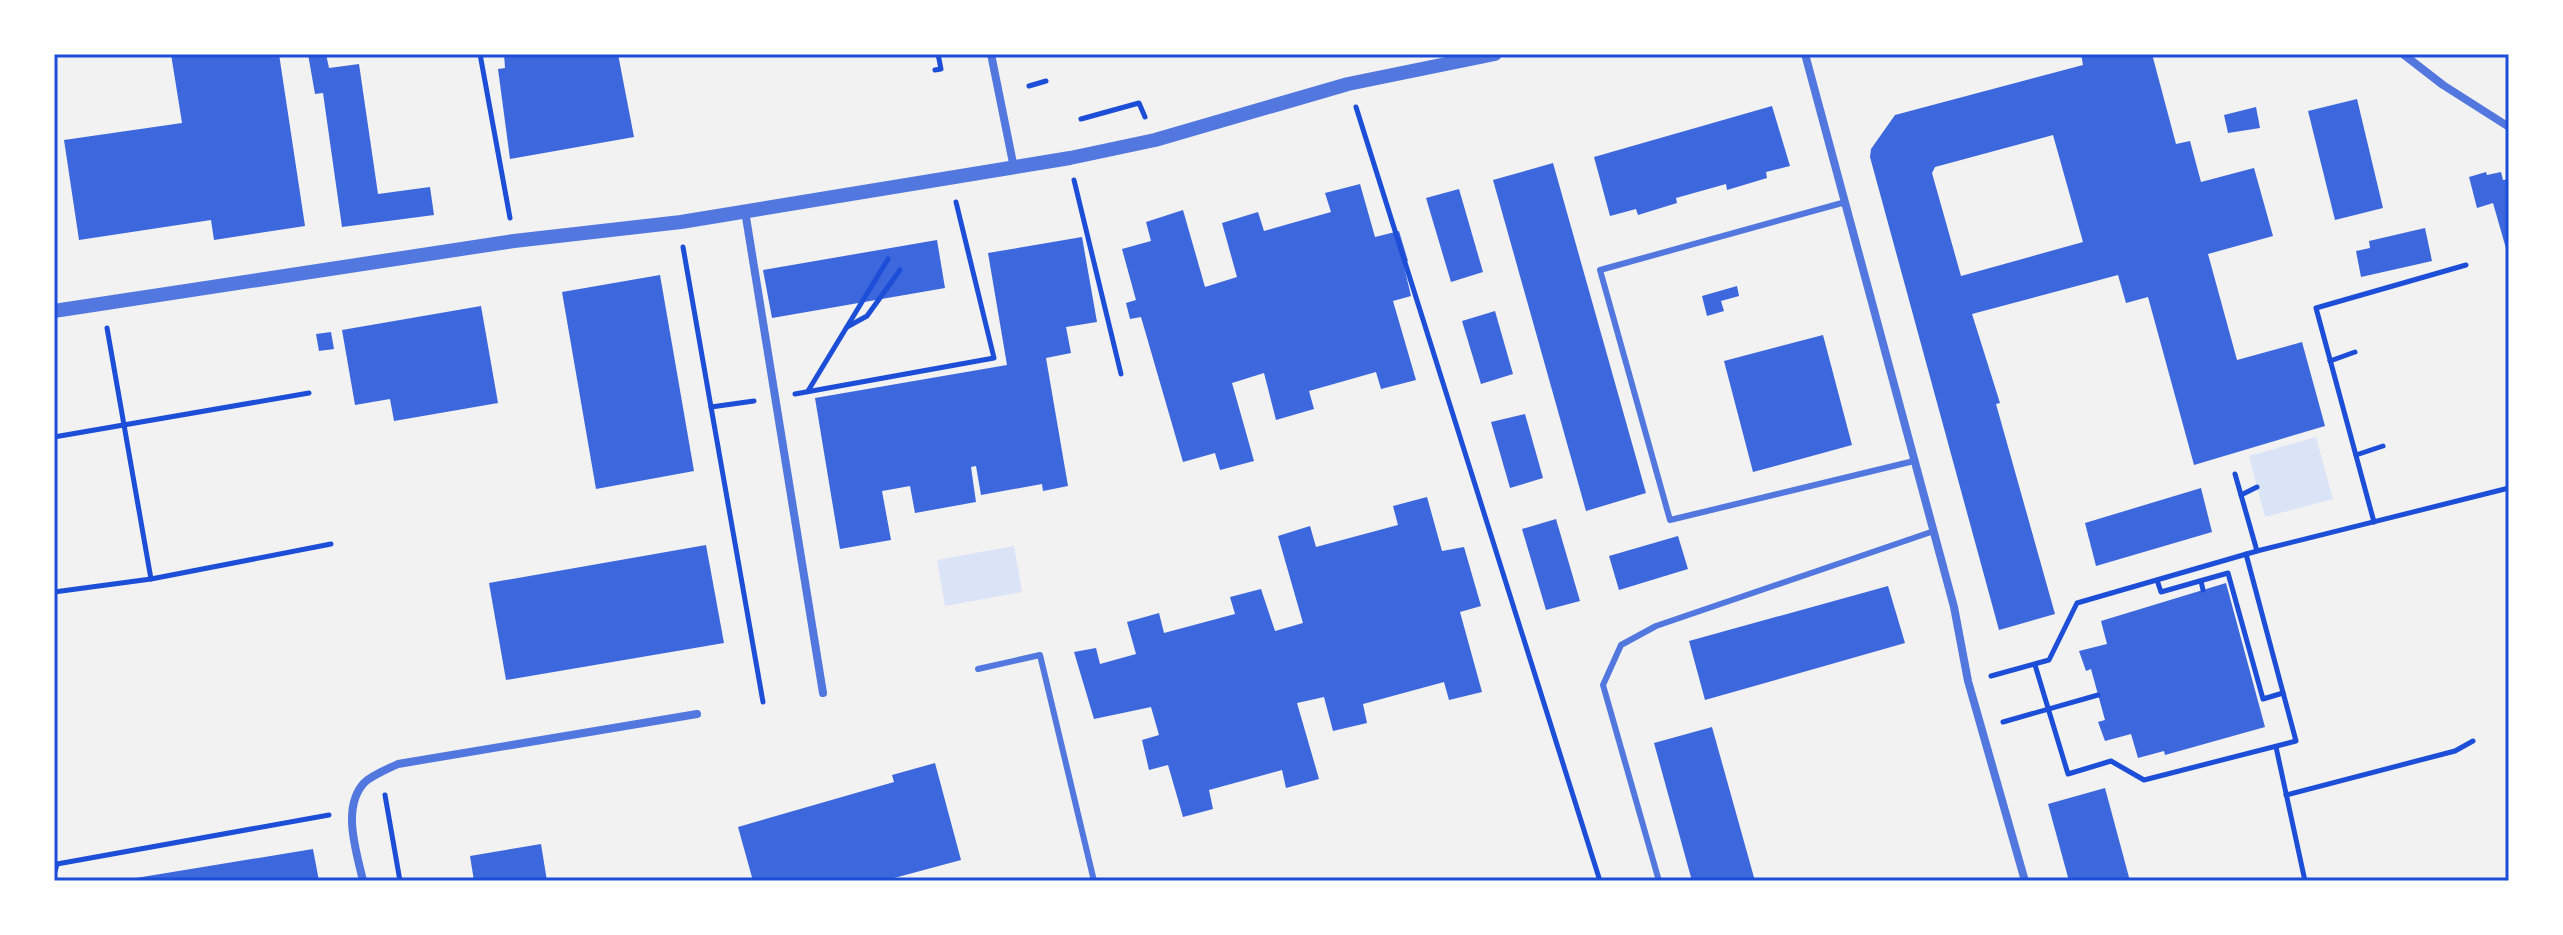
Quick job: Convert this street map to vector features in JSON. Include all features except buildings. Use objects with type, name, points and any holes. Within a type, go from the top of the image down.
[{"type":"street","points":[[991,54],[1014,168]]},
{"type":"street","points":[[54,311],[514,241],[745,211],[1014,168],[1155,140],[1348,84],[1495,54]]},
{"type":"street","points":[[1805,54],[1842,203],[1954,607],[1968,681],[2025,881]]},
{"type":"street","points":[[2403,54],[2443,85],[2509,127]]},
{"type":"street","points":[[745,211],[823,693]]},
{"type":"street","points":[[363,881],[352,831],[353,811],[364,783],[398,764],[697,714]]},
{"type":"lane","points":[[1842,203],[1600,270],[1670,520],[1914,461]]},
{"type":"lane","points":[[1659,881],[1603,685],[1621,645],[1656,626],[1934,531]]},
{"type":"lane","points":[[978,669],[1040,655],[1094,881]]},
{"type":"path","points":[[480,54],[514,241]]},
{"type":"path","points":[[935,70],[941,69],[938,54]]},
{"type":"path","points":[[1029,86],[1046,81]]},
{"type":"path","points":[[1348,84],[1600,881]]},
{"type":"path","points":[[1081,119],[1139,103]]},
{"type":"path","points":[[1074,178],[1121,374]]},
{"type":"path","points":[[711,407],[994,358],[955,197]]},
{"type":"path","points":[[683,243],[763,702]]},
{"type":"path","points":[[808,391],[888,259]]},
{"type":"path","points":[[2374,522],[2316,308],[2466,265]]},
{"type":"path","points":[[845,328],[867,316],[900,270]]},
{"type":"path","points":[[103,303],[151,579]]},
{"type":"path","points":[[2330,361],[2355,352]]},
{"type":"path","points":[[54,437],[309,393]]},
{"type":"path","points":[[2356,455],[2383,446]]},
{"type":"path","points":[[2235,474],[2257,551]]},
{"type":"path","points":[[2241,495],[2257,487]]},
{"type":"path","points":[[1968,681],[2049,660],[2077,603],[2257,551],[2509,488]]},
{"type":"path","points":[[54,592],[151,579],[331,544]]},
{"type":"path","points":[[2035,665],[2068,774],[2111,761],[2144,780],[2296,741],[2246,554]]},
{"type":"path","points":[[2157,580],[2161,592],[2228,573],[2263,699],[2283,693]]},
{"type":"path","points":[[2201,581],[2203,590]]},
{"type":"path","points":[[1981,728],[2098,695]]},
{"type":"path","points":[[2286,795],[2455,751],[2473,741]]},
{"type":"path","points":[[2276,747],[2305,881]]},
{"type":"path","points":[[382,773],[400,881]]},
{"type":"path","points":[[54,875],[57,864],[353,811]]},
{"type":"shaded area","points":[[2316,437],[2333,499],[2265,517],[2249,456]]},
{"type":"shaded area","points":[[1014,546],[1022,592],[945,606],[937,560]]}]
